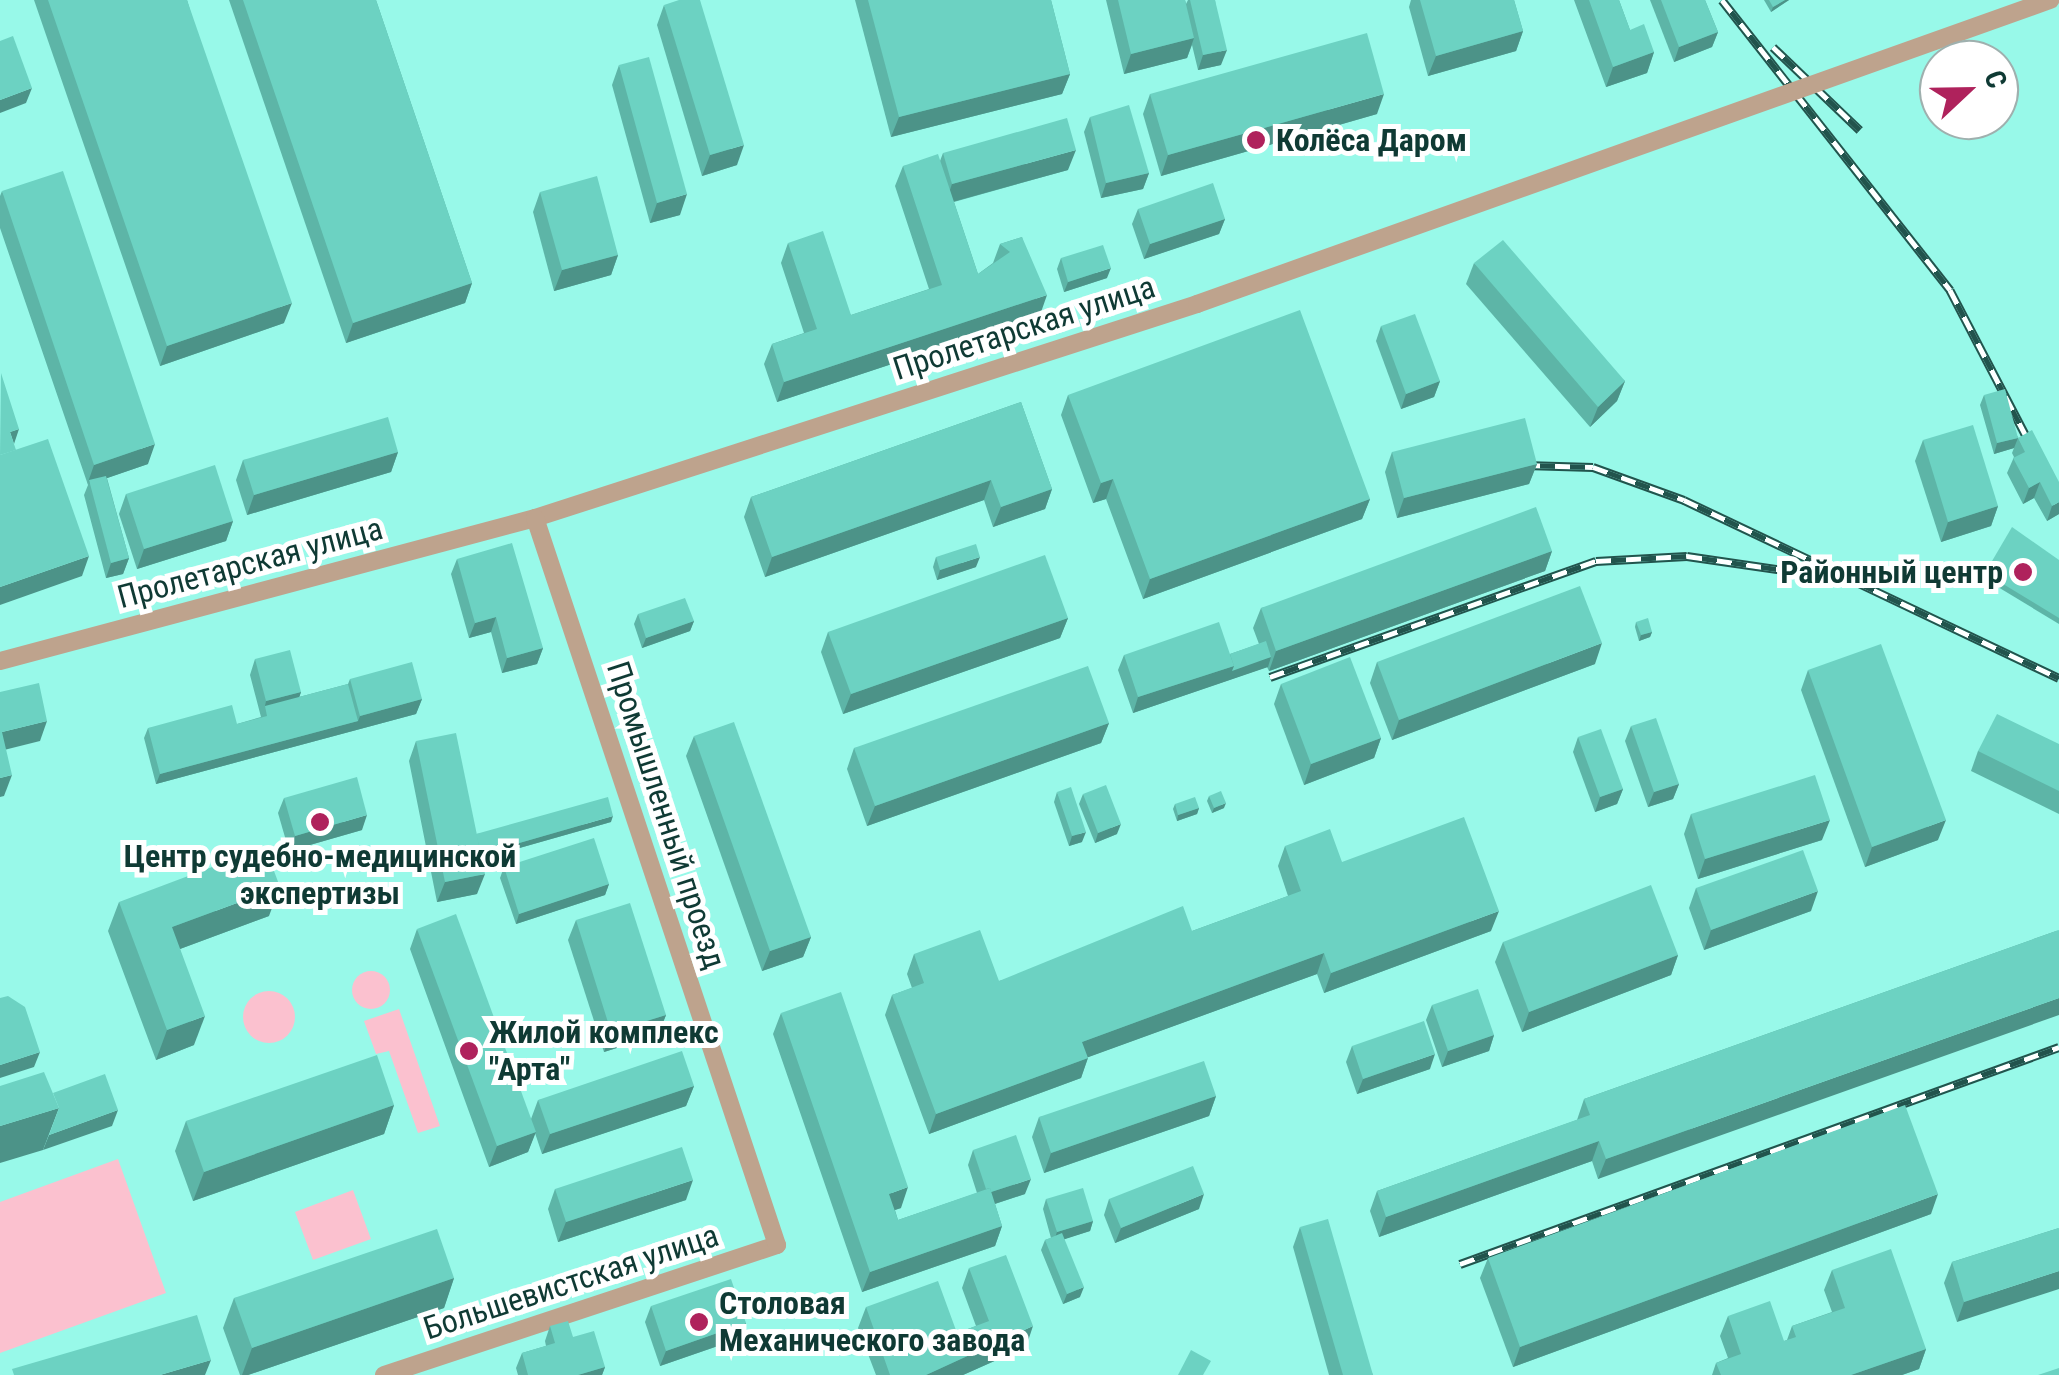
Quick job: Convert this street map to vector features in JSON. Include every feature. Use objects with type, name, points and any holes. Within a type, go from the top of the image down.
[{"type":"street","name":"Пролетарская улица","points":[[0,661],[535,518],[1196,304],[2050,0]]},
{"type":"street","name":"Промышленный проезд","points":[[535,518],[777,1246]]},
{"type":"street","name":"Большевистская улица","points":[[384,1375],[777,1246]]},
{"type":"shaded area","points":[[371,971],[385,976],[390,990],[385,1004],[371,1009],[357,1004],[352,990],[357,976]]},
{"type":"shaded area","points":[[269,991],[287,999],[295,1017],[287,1035],[269,1043],[251,1035],[243,1017],[251,999]]},
{"type":"shaded area","points":[[399,1009],[440,1126],[418,1133],[389,1051],[376,1054],[364,1021]]},
{"type":"shaded area","points":[[118,1159],[166,1293],[0,1353],[0,1202]]},
{"type":"shaded area","points":[[353,1190],[371,1239],[313,1260],[295,1212]]},
{"type":"building","points":[[48,0],[187,0],[292,303],[167,346]]},
{"type":"building","points":[[243,0],[376,0],[472,283],[353,323]]},
{"type":"building","points":[[700,0],[744,145],[710,155],[664,5]]},
{"type":"building","points":[[868,0],[1051,0],[1070,74],[899,117]]},
{"type":"building","points":[[1118,0],[1185,0],[1194,38],[1131,54]]},
{"type":"building","points":[[1190,0],[1215,0],[1227,50],[1203,55]]},
{"type":"building","points":[[1420,0],[1514,0],[1523,31],[1436,56]]},
{"type":"building","points":[[1589,0],[1619,0],[1630,30],[1644,24],[1654,52],[1613,67]]},
{"type":"building","points":[[1661,0],[1705,0],[1718,32],[1679,47]]},
{"type":"building","points":[[1367,33],[1384,94],[1168,155],[1150,94]]},
{"type":"building","points":[[13,36],[32,88],[0,100],[0,41]]},
{"type":"building","points":[[649,57],[687,194],[657,203],[619,65]]},
{"type":"building","points":[[1129,105],[1149,173],[1106,183],[1090,117]]},
{"type":"building","points":[[1067,118],[1076,150],[952,184],[943,153]]},
{"type":"building","points":[[938,154],[978,274],[1010,252],[1000,244],[1022,237],[1047,295],[784,382],[772,344],[817,329],[788,243],[823,231],[851,315],[942,285],[903,166]]},
{"type":"building","points":[[63,171],[155,444],[94,465],[2,191]]},
{"type":"building","points":[[597,176],[618,255],[562,270],[540,192]]},
{"type":"building","points":[[1213,183],[1225,219],[1150,244],[1138,209]]},
{"type":"building","points":[[1503,240],[1625,381],[1598,407],[1474,263]]},
{"type":"building","points":[[1103,245],[1111,268],[1068,282],[1061,258]]},
{"type":"building","points":[[1300,310],[1370,499],[1150,579],[1113,479],[1101,483],[1068,395]]},
{"type":"building","points":[[1415,314],[1440,381],[1406,394],[1381,326]]},
{"type":"building","points":[[1,373],[19,429],[10,432],[16,450],[0,455]]},
{"type":"building","points":[[2005,389],[2018,438],[1997,443],[1984,395]]},
{"type":"building","points":[[1021,402],[1052,489],[1001,507],[991,480],[772,557],[751,497]]},
{"type":"building","points":[[388,417],[398,452],[254,495],[243,460]]},
{"type":"building","points":[[1525,418],[1537,464],[1404,498],[1392,452]]},
{"type":"building","points":[[1973,425],[1998,506],[1948,522],[1923,440]]},
{"type":"building","points":[[2032,430],[2059,482],[2059,502],[2052,506],[2040,482],[2029,488],[2013,458],[2025,452],[2018,438]]},
{"type":"building","points":[[48,439],[89,556],[0,587],[0,455]]},
{"type":"building","points":[[215,465],[233,521],[144,549],[126,494]]},
{"type":"building","points":[[106,476],[129,558],[111,563],[89,480]]},
{"type":"building","points":[[1536,507],[1552,551],[1276,651],[1261,608]]},
{"type":"building","name":"Районный центр","points":[[2012,527],[2059,560],[2059,618],[1985,573]]},
{"type":"building","points":[[512,543],[543,648],[507,658],[496,617],[475,623],[457,559]]},
{"type":"building","points":[[976,544],[980,557],[940,570],[936,557]]},
{"type":"building","points":[[1045,555],[1068,618],[851,694],[828,632]]},
{"type":"building","points":[[1580,586],[1602,643],[1399,720],[1377,662]]},
{"type":"building","points":[[685,598],[694,621],[646,638],[638,614]]},
{"type":"building","points":[[1648,618],[1652,632],[1641,635],[1636,622]]},
{"type":"building","points":[[1219,622],[1234,666],[1138,697],[1124,655]]},
{"type":"building","points":[[1266,641],[1271,657],[1232,671],[1230,654]]},
{"type":"building","points":[[1881,644],[1946,820],[1872,847],[1808,670]]},
{"type":"building","points":[[290,650],[301,692],[266,701],[255,659]]},
{"type":"building","points":[[1350,657],[1381,738],[1311,764],[1281,684]]},
{"type":"building","points":[[412,662],[422,699],[360,716],[350,679]]},
{"type":"building","points":[[1088,666],[1109,723],[875,806],[854,748]]},
{"type":"building","points":[[39,683],[47,721],[2,732],[12,775],[0,778],[0,692]]},
{"type":"building","points":[[348,684],[358,721],[160,774],[148,728],[232,705],[237,724],[267,716],[265,706]]},
{"type":"building","points":[[1997,714],[2059,744],[2059,791],[1978,751]]},
{"type":"building","points":[[1656,718],[1679,784],[1654,792],[1631,726]]},
{"type":"building","points":[[734,722],[811,937],[770,951],[694,736]]},
{"type":"building","points":[[1601,729],[1623,789],[1600,797],[1578,737]]},
{"type":"building","points":[[456,733],[485,874],[445,882],[416,741]]},
{"type":"building","points":[[1815,775],[1830,820],[1705,859],[1691,814]]},
{"type":"building","points":[[357,777],[367,815],[295,836],[284,798]]},
{"type":"building","points":[[1106,785],[1121,824],[1098,833],[1083,794]]},
{"type":"building","points":[[1071,787],[1086,832],[1072,836],[1057,792]]},
{"type":"building","points":[[1221,791],[1226,803],[1214,808],[1209,796]]},
{"type":"building","points":[[608,797],[613,816],[481,854],[476,834]]},
{"type":"building","points":[[1195,797],[1199,808],[1178,815],[1175,804]]},
{"type":"building","points":[[1464,817],[1499,911],[1331,973],[1324,953],[1082,1042],[1088,1058],[936,1114],[892,995],[924,983],[914,954],[980,930],[999,981],[1183,906],[1192,931],[1301,891],[1285,846],[1330,829],[1342,862]]},
{"type":"building","points":[[594,838],[609,884],[519,914],[504,867]]},
{"type":"building","points":[[265,847],[280,887],[172,927],[205,1016],[167,1030],[119,902]]},
{"type":"building","points":[[1803,850],[1818,891],[1711,930],[1696,888]]},
{"type":"building","points":[[1651,885],[1678,955],[1529,1012],[1503,942]]},
{"type":"building","points":[[630,903],[666,1015],[611,1032],[576,920]]},
{"type":"building","name":"Жилой комплекс \"Арта\"","points":[[456,914],[536,1132],[497,1146],[417,929]]},
{"type":"building","points":[[2059,930],[2059,998],[1606,1159],[1599,1141],[1386,1217],[1377,1191],[1590,1115],[1584,1099]]},
{"type":"building","points":[[1478,989],[1494,1035],[1448,1051],[1432,1005]]},
{"type":"building","points":[[841,992],[908,1187],[889,1194],[898,1220],[990,1188],[1002,1226],[870,1272],[781,1013]]},
{"type":"building","points":[[8,996],[25,1007],[40,1052],[0,1065],[0,998]]},
{"type":"building","points":[[1424,1021],[1435,1054],[1363,1079],[1352,1046]]},
{"type":"building","points":[[682,1051],[694,1086],[550,1134],[538,1100]]},
{"type":"building","points":[[377,1055],[394,1105],[204,1172],[186,1121]]},
{"type":"building","points":[[1204,1061],[1216,1096],[1051,1153],[1039,1117]]},
{"type":"building","points":[[44,1072],[59,1108],[0,1126],[0,1086]]},
{"type":"building","points":[[105,1074],[118,1110],[49,1135],[59,1108],[53,1093]]},
{"type":"building","points":[[1905,1105],[1938,1194],[1520,1347],[1488,1258]]},
{"type":"building","points":[[1016,1135],[1031,1179],[991,1192],[986,1189],[973,1150]]},
{"type":"building","points":[[682,1147],[693,1180],[566,1222],[555,1189]]},
{"type":"building","points":[[1193,1166],[1204,1194],[1121,1228],[1109,1199]]},
{"type":"building","points":[[1083,1188],[1093,1221],[1057,1232],[1046,1199]]},
{"type":"building","points":[[1328,1219],[1373,1375],[1343,1375],[1300,1227]]},
{"type":"building","points":[[2059,1228],[2059,1271],[1964,1302],[1952,1262]]},
{"type":"building","points":[[437,1229],[454,1278],[252,1348],[234,1298]]},
{"type":"building","points":[[1062,1233],[1084,1287],[1067,1294],[1045,1240]]},
{"type":"building","points":[[1891,1249],[1926,1349],[1851,1375],[1721,1375],[1716,1363],[1741,1354],[1728,1316],[1770,1301],[1784,1341],[1796,1337],[1792,1326],[1845,1308],[1832,1270]]},
{"type":"building","points":[[1006,1255],[1033,1326],[926,1375],[890,1375],[866,1307],[938,1281],[957,1333],[989,1321],[969,1268]]},
{"type":"building","points":[[731,1279],[746,1323],[666,1351],[651,1306]]},
{"type":"building","points":[[197,1315],[211,1360],[160,1375],[14,1375],[12,1369]]},
{"type":"building","points":[[568,1321],[573,1337],[594,1331],[605,1367],[578,1375],[528,1375],[522,1353],[555,1343],[550,1326]]},
{"type":"building","points":[[1191,1350],[1211,1361],[1203,1375],[1178,1375]]},
{"type":"building","points":[[2059,1368],[2059,1375],[2038,1375]]},
{"type":"railway","points":[[1722,0],[1950,290],[2059,499]]},
{"type":"railway","points":[[1773,47],[1860,130]]},
{"type":"railway","points":[[1525,465],[1593,467],[1684,500],[2059,678]]},
{"type":"railway","points":[[1270,677],[1596,561],[1687,556],[1845,579]]},
{"type":"railway","points":[[1460,1264],[2059,1047]]},
{"type":"place","name":"Колёса Даром","points":[[1256,140]]},
{"type":"place","name":"Районный центр","points":[[2023,572]]},
{"type":"place","name":"Центр судебно-медицинской экспертизы","points":[[320,822]]},
{"type":"place","name":"Жилой комплекс \"Арта\"","points":[[469,1051]]},
{"type":"place","name":"Столовая Механического завода","points":[[699,1322]]}]
